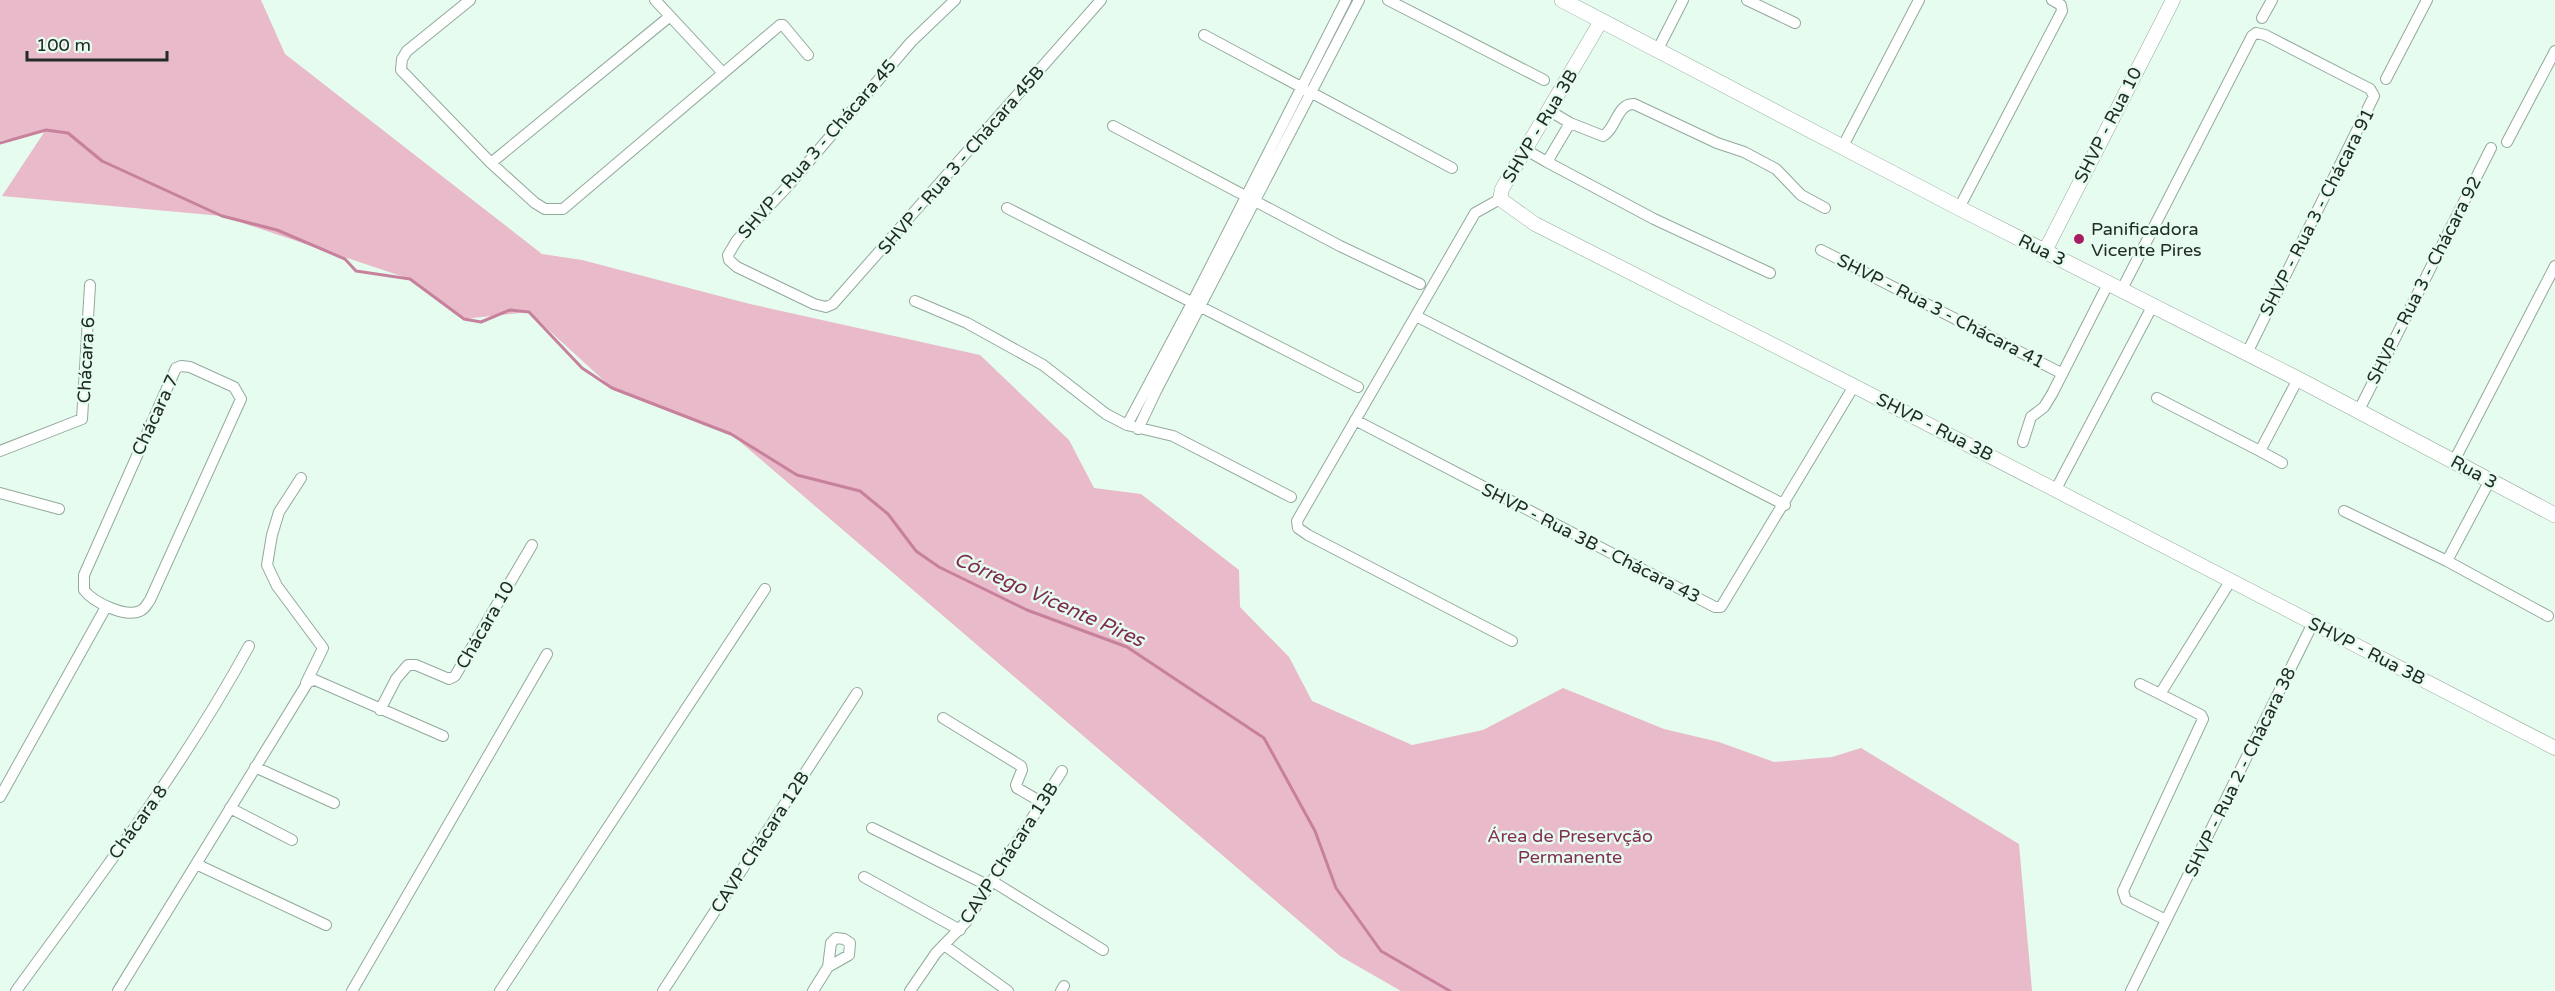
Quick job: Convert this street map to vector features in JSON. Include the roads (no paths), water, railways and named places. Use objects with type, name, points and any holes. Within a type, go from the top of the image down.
[{"type":"main road","name":"Rua 3","points":[[1562,0],[1959,208],[2116,286],[2554,512]]},
{"type":"street","points":[[470,0],[407,51],[400,65],[405,75],[491,163],[545,209],[563,209],[780,25],[783,25],[808,54]]},
{"type":"street","points":[[655,0],[723,73]]},
{"type":"street","name":"SHVP - Rua 3 - Chácara 45","points":[[814,304],[736,267],[729,260],[730,249],[787,187],[911,42],[955,0]]},
{"type":"street","name":"SHVP - Rua 3 - Chácara 45B","points":[[814,304],[826,307],[833,304],[1101,0]]},
{"type":"street","points":[[1138,429],[1250,198],[1300,88],[1346,0]]},
{"type":"street","points":[[1250,198],[1310,94],[1359,0]]},
{"type":"street","points":[[1388,0],[1544,80]]},
{"type":"street","points":[[1658,51],[1683,0]]},
{"type":"street","points":[[1843,146],[1919,0]]},
{"type":"street","points":[[1959,208],[2062,10],[2061,5],[2052,0]]},
{"type":"street","name":"SHVP - Rua 10","points":[[2044,251],[2173,0]]},
{"type":"street","points":[[2262,18],[2272,0]]},
{"type":"street","points":[[2386,79],[2427,0]]},
{"type":"street","points":[[1751,1],[1795,23]]},
{"type":"street","points":[[491,163],[669,17]]},
{"type":"street","name":"SHVP - Rua 3B","points":[[1601,21],[1550,111],[1508,178],[1500,199],[1535,224],[2056,489],[2555,748]]},
{"type":"street","name":"SHVP - Rua 3 - Chácara 91","points":[[2116,286],[2252,36],[2256,33],[2265,35],[2370,89],[2374,96],[2247,353]]},
{"type":"street","points":[[1204,35],[1310,94],[1452,168]]},
{"type":"street","points":[[2507,142],[2555,51]]},
{"type":"street","points":[[1550,111],[1599,136],[1606,135],[1623,107],[1634,104],[1717,143],[1760,160],[1776,169],[1801,195],[1825,208]]},
{"type":"street","points":[[1547,162],[1570,123]]},
{"type":"street","points":[[1113,126],[1420,284]]},
{"type":"street","name":"SHVP - Rua 3 - Chácara 92","points":[[2358,412],[2491,148]]},
{"type":"street","points":[[1526,150],[1654,219],[1770,273]]},
{"type":"street","points":[[1500,199],[1475,213],[1299,516],[1298,528],[1308,536],[1512,641]]},
{"type":"street","points":[[1007,208],[1358,387]]},
{"type":"street","name":"SHVP - Rua 3 - Chácara 41","points":[[1821,250],[2061,373]]},
{"type":"street","points":[[2454,461],[2555,266]]},
{"type":"street","name":"Chácara 6","points":[[0,451],[82,418],[90,285]]},
{"type":"street","name":"SHVP - Rua 3 - Chácara 41","points":[[2023,442],[2031,417],[2047,403],[2061,373],[2116,286]]},
{"type":"street","points":[[915,301],[967,323],[1043,365],[1106,414],[1127,425],[1173,436],[1291,497]]},
{"type":"street","points":[[2056,489],[2152,305]]},
{"type":"street","points":[[1127,425],[1196,306]]},
{"type":"street","points":[[1416,316],[1785,505]]},
{"type":"street","name":"Chácara 7","points":[[190,367],[234,387],[241,399],[150,600],[144,609],[134,613],[106,607],[88,596],[84,590],[84,575],[176,368],[190,367]]},
{"type":"street","points":[[2260,451],[2298,379]]},
{"type":"street","name":"SHVP - Rua 3B - Chácara 43","points":[[1355,420],[1715,607],[1725,605],[1854,386]]},
{"type":"street","points":[[2157,398],[2282,463]]},
{"type":"street","points":[[118,991],[309,682],[323,648],[277,586],[267,565],[279,512],[301,478]]},
{"type":"street","points":[[2447,561],[2490,480]]},
{"type":"street","points":[[0,493],[59,508]]},
{"type":"street","points":[[2344,511],[2447,561],[2548,616]]},
{"type":"street","name":"Chácara 10","points":[[380,710],[396,679],[408,665],[416,664],[449,679],[455,676],[532,545]]},
{"type":"street","points":[[2160,694],[2231,580]]},
{"type":"street","points":[[500,991],[765,589]]},
{"type":"street","points":[[0,797],[106,607]]},
{"type":"street","name":"SHVP - Rua 2 - Chácara 38","points":[[2131,991],[2313,623]]},
{"type":"street","name":"Chácara 8","points":[[16,991],[164,786],[195,740],[249,646]]},
{"type":"street","points":[[352,991],[547,654]]},
{"type":"street","points":[[309,682],[443,736]]},
{"type":"street","points":[[2140,684],[2201,715],[2203,719],[2123,891],[2126,900],[2166,920]]},
{"type":"street","name":"CAVP Chácara 12B","points":[[663,991],[857,693]]},
{"type":"street","points":[[943,718],[1021,766],[1017,788],[1042,803]]},
{"type":"street","points":[[255,767],[334,803]]},
{"type":"street","name":"CAVP Chácara 13B","points":[[910,991],[930,960],[960,930],[1062,771]]},
{"type":"street","points":[[230,808],[292,840]]},
{"type":"street","points":[[872,828],[991,884],[1103,950]]},
{"type":"street","points":[[196,864],[326,925]]},
{"type":"street","points":[[864,877],[960,930]]},
{"type":"street","points":[[944,945],[1008,991]]},
{"type":"street","points":[[813,991],[828,967]]},
{"type":"waterway","name":"Córrego Vicente Pires","points":[[0,143],[46,130],[68,133],[102,161],[222,216],[277,230],[345,259],[356,271],[410,279],[464,319],[481,322],[510,310],[529,312],[582,368],[612,388],[731,434],[797,475],[860,491],[888,514],[916,551],[939,567],[1027,610],[1127,647],[1264,738],[1315,831],[1336,888],[1381,951],[1450,991]]},
{"type":"place","name":"Panificadora Vicente Pires","points":[[2079,239]]},
{"type":"park label","name":"Área de Preservção Permanente","points":[[1570,846]]}]
